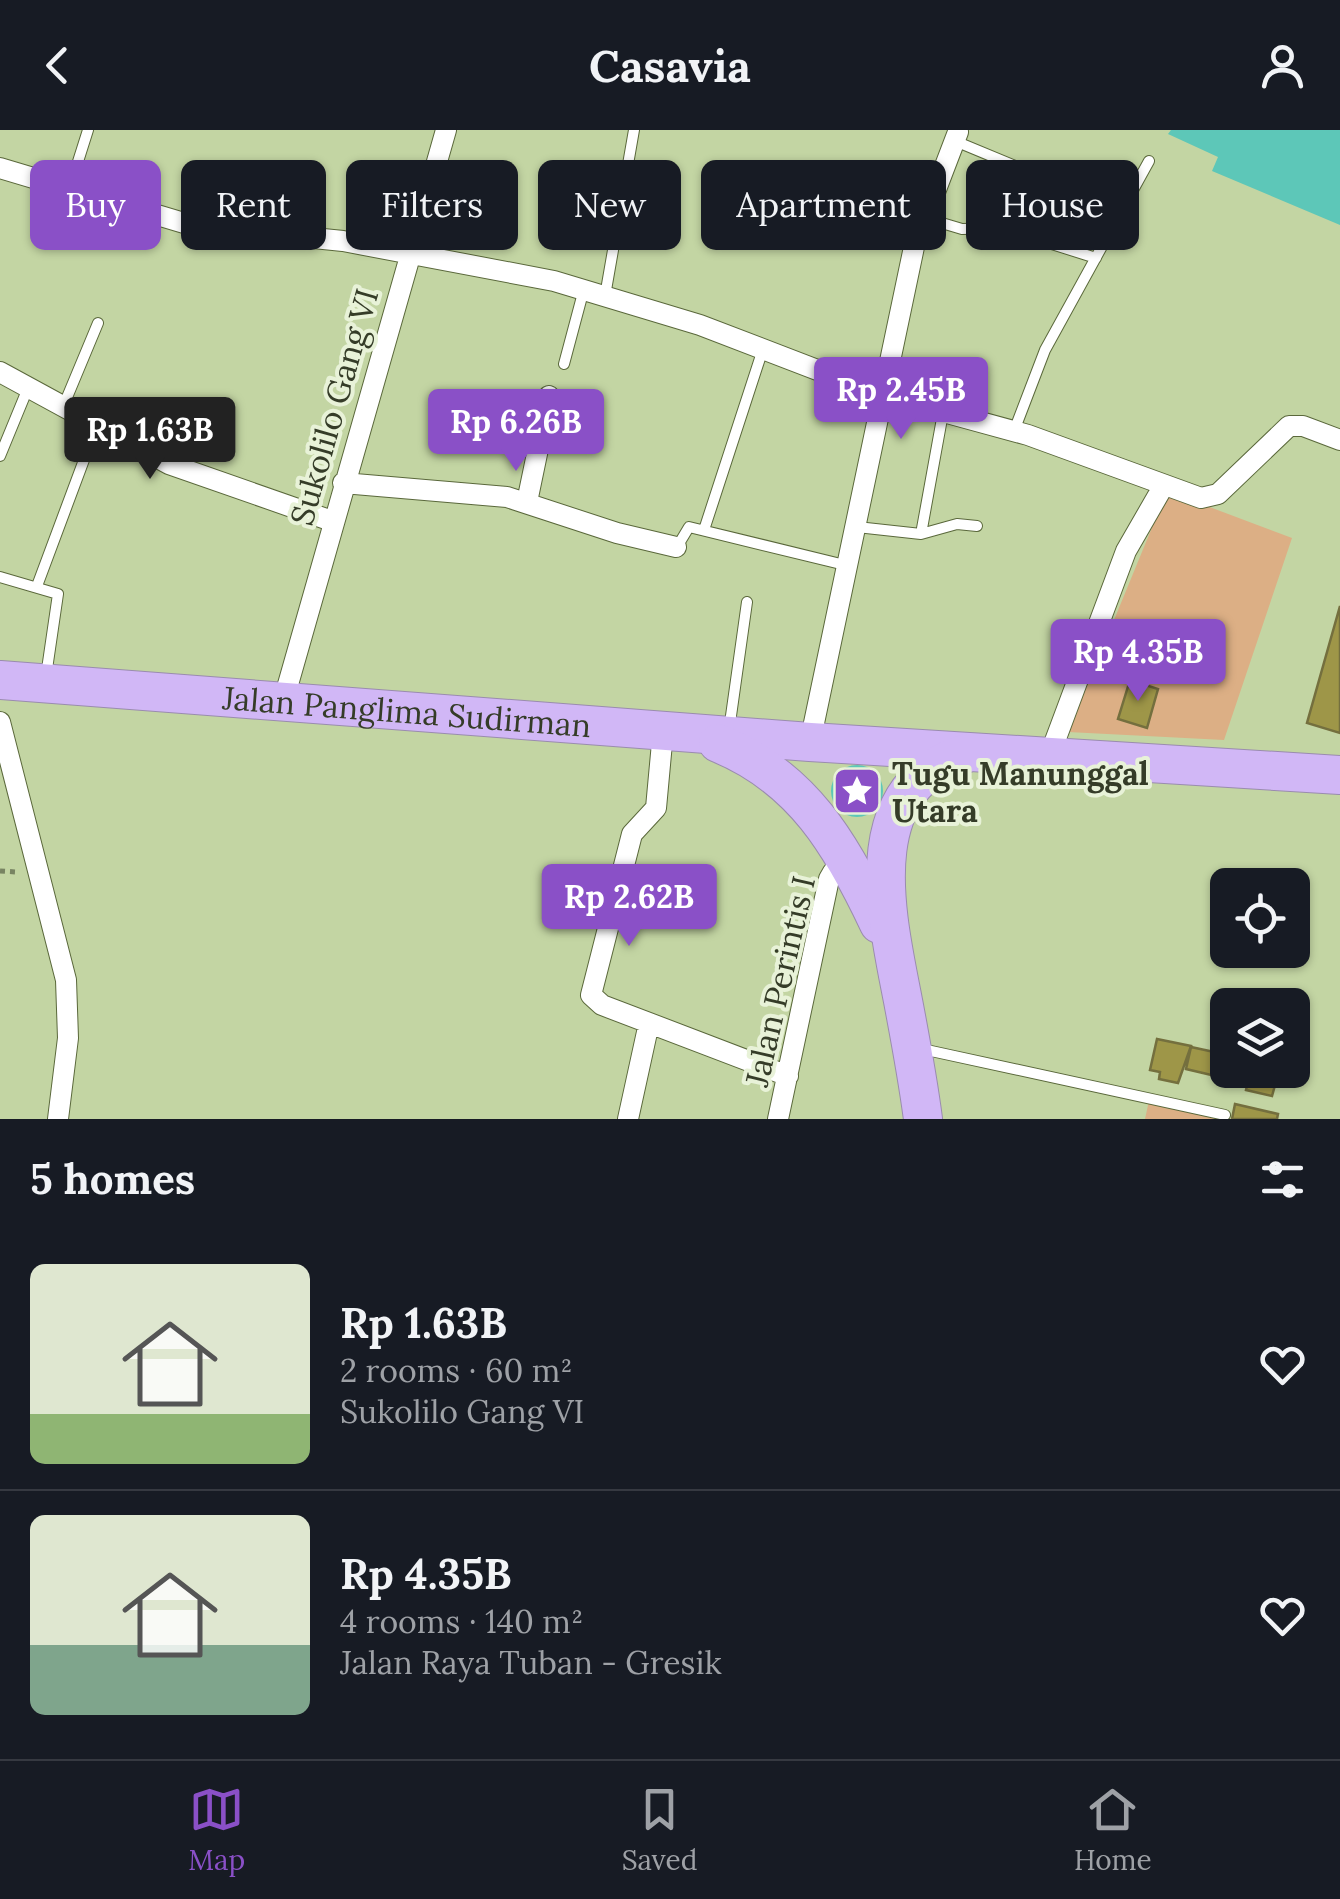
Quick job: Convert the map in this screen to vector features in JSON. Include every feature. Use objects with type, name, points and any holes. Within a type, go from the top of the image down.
[{"type":"highway","name":"Jalan Panglima Sudirman","points":[[0,680],[695,734],[1340,775]]},
{"type":"highway","points":[[695,734],[753,758],[787,782],[817,815],[850,865],[890,949]]},
{"type":"highway","points":[[923,1119],[890,949],[884,870],[896,820],[914,787],[931,770],[969,752]]},
{"type":"street","name":"Sukolilo Gang VI","points":[[282,702],[446,130]]},
{"type":"street","points":[[946,162],[956,136]]},
{"type":"street","points":[[0,168],[30,178]]},
{"type":"street","points":[[161,216],[209,229],[410,252],[595,292],[764,349],[886,396],[1014,431],[1201,498],[1213,496],[1289,426],[1303,426],[1340,440]]},
{"type":"street","points":[[810,742],[917,250]]},
{"type":"street","points":[[0,372],[181,469],[332,522]]},
{"type":"street","points":[[528,502],[550,396]]},
{"type":"street","points":[[343,483],[453,490],[528,502],[617,533],[676,547]]},
{"type":"street","points":[[1048,757],[1126,551],[1164,484]]},
{"type":"street","points":[[0,722],[66,980],[68,1038],[58,1119]]},
{"type":"street","points":[[695,734],[656,808],[632,834],[590,990],[602,1005],[788,1076]]},
{"type":"street","name":"Jalan Perintis I","points":[[778,1119],[829,879],[833,872],[850,865]]},
{"type":"street","points":[[628,1119],[649,1023]]},
{"type":"lane","points":[[78,160],[88,130]]},
{"type":"lane","points":[[564,364],[595,292],[634,130]]},
{"type":"lane","points":[[956,136],[1008,160]]},
{"type":"lane","points":[[1139,179],[1149,161]]},
{"type":"lane","points":[[946,224],[1001,228],[1096,258]]},
{"type":"lane","points":[[1014,431],[1045,350],[1100,250]]},
{"type":"lane","points":[[64,407],[98,323]]},
{"type":"lane","points":[[704,530],[764,349]]},
{"type":"lane","points":[[0,456],[28,388]]},
{"type":"lane","points":[[921,534],[943,413]]},
{"type":"lane","points":[[37,586],[97,425]]},
{"type":"lane","points":[[857,526],[921,534],[957,524],[977,526]]},
{"type":"lane","points":[[676,547],[686,527],[848,566]]},
{"type":"lane","points":[[0,577],[54,591],[59,598],[45,684]]},
{"type":"lane","points":[[695,734],[747,602]]},
{"type":"lane","points":[[912,1047],[1225,1116]]},
{"type":"shaded area","points":[[1167,491],[1292,538],[1224,740],[1068,732]]},
{"type":"shaded area","points":[[1150,1096],[1218,1112],[1216,1119],[1145,1119]]},
{"type":"water","points":[[1171,130],[1340,130],[1340,225],[1212,171],[1218,157],[1168,134]]},
{"type":"water","points":[[857,765],[875,773],[883,791],[875,809],[857,817],[839,809],[831,791],[839,773]]},
{"type":"building","points":[[1340,606],[1340,733],[1307,723]]},
{"type":"building","points":[[1180,641],[1195,646],[1185,675],[1171,671]]},
{"type":"building","points":[[1130,680],[1158,689],[1147,728],[1118,719]]},
{"type":"building","points":[[1157,1039],[1191,1046],[1178,1083],[1159,1079],[1160,1072],[1150,1070]]},
{"type":"building","points":[[1191,1047],[1210,1051],[1210,1075],[1186,1069]]},
{"type":"building","points":[[1246,1088],[1274,1088],[1272,1096]]},
{"type":"building","points":[[1235,1104],[1278,1114],[1277,1119],[1232,1119]]},
{"type":"place","name":"Tugu Manunggal Utara","points":[[857,791]]}]
